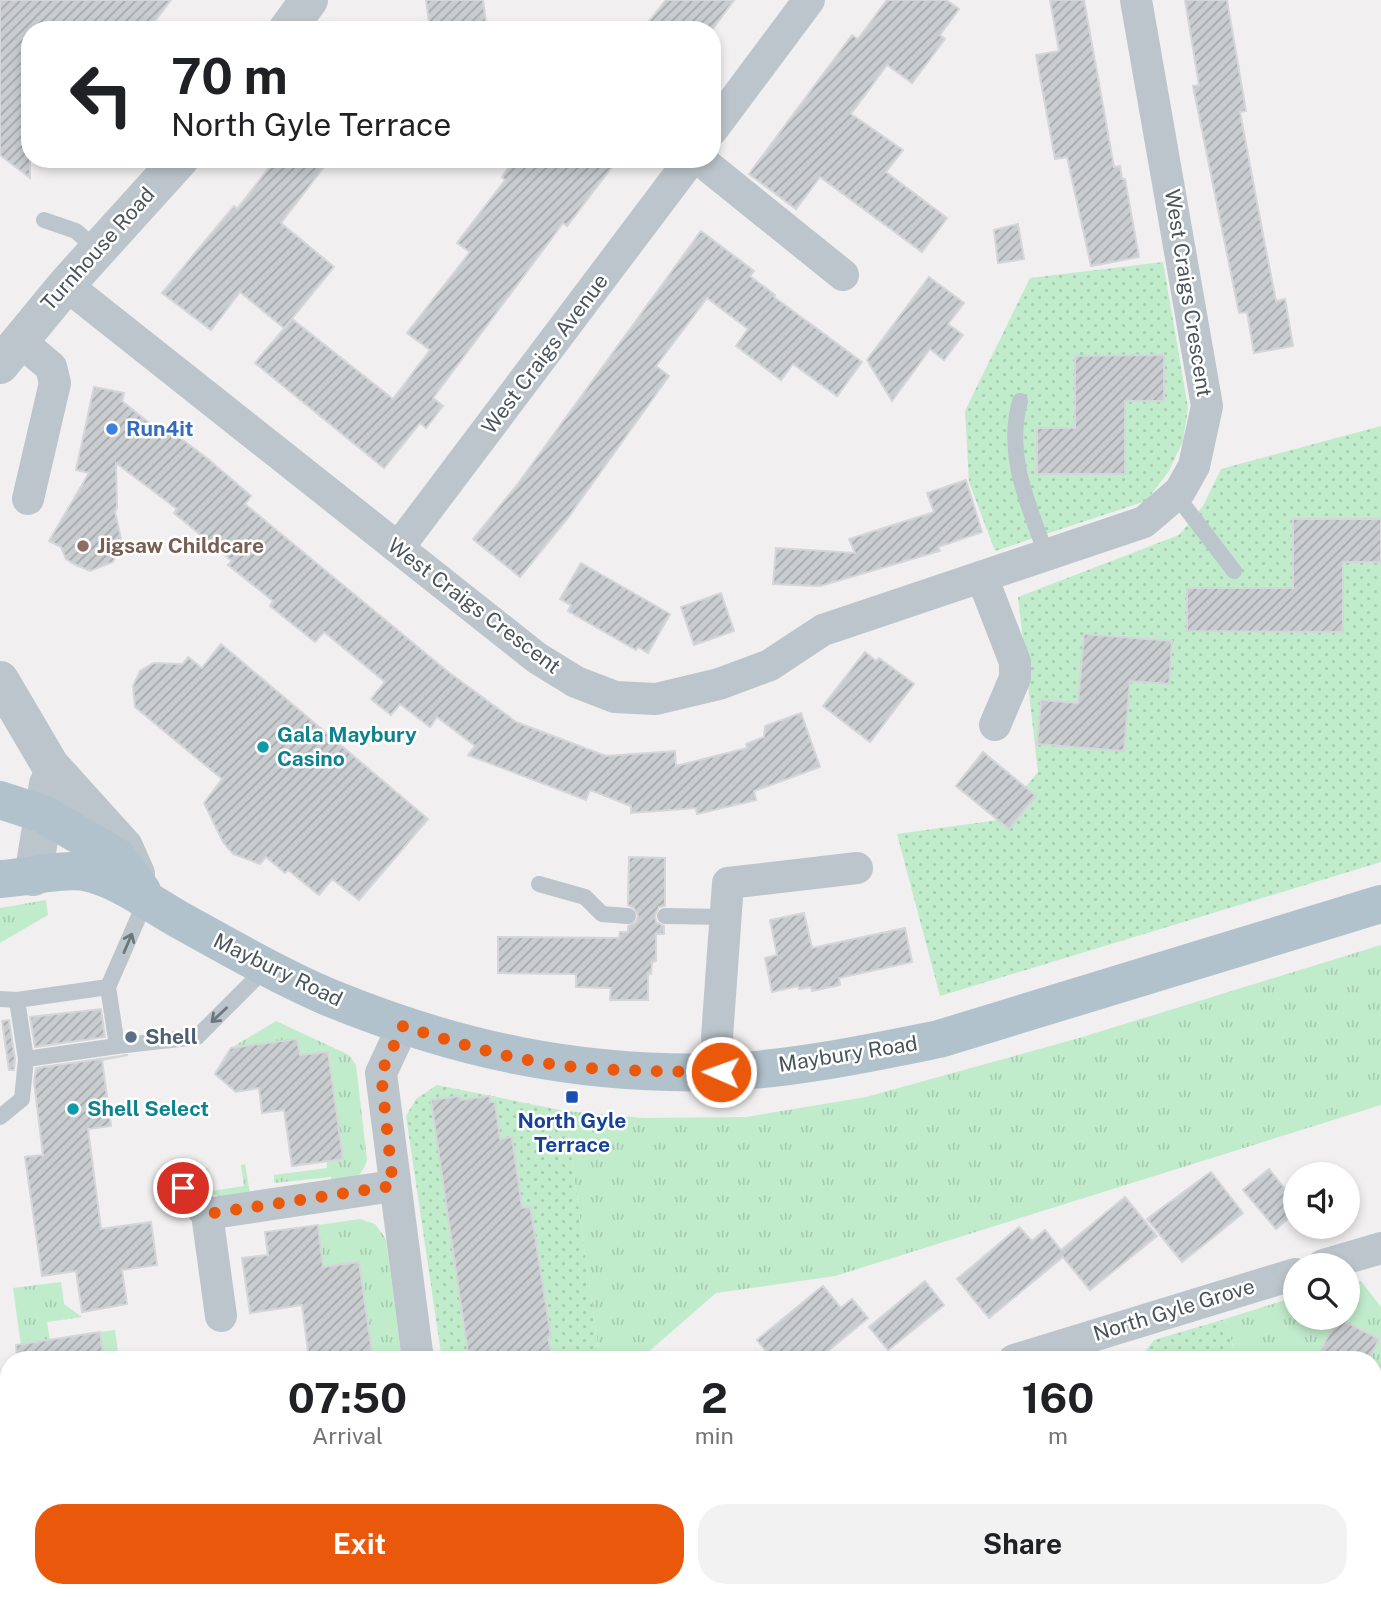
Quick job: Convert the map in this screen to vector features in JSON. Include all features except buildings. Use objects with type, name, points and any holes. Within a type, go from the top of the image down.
[{"type":"main road","points":[[1,802],[43,814],[117,857],[147,898]]},
{"type":"main road","name":"Maybury Road","points":[[17,878],[84,872],[147,898],[174,917],[327,996],[403,1026],[466,1046],[539,1062],[617,1069],[721,1072],[882,1051],[939,1039],[1381,904]]},
{"type":"street","points":[[294,21],[309,0]]},
{"type":"street","points":[[721,118],[809,0]]},
{"type":"street","name":"West Craigs Crescent","points":[[66,285],[537,658],[576,682],[615,697],[656,699],[719,684],[770,665],[823,630],[1144,522],[1176,495],[1194,466],[1207,406],[1136,0]]},
{"type":"street","name":"Turnhouse Road","points":[[28,499],[55,383],[51,367],[9,353],[66,285],[172,168]]},
{"type":"street","name":"West Craigs Avenue","points":[[398,548],[684,168]]},
{"type":"street","points":[[710,168],[843,275]]},
{"type":"street","points":[[982,577],[1016,662],[1015,678],[995,725]]},
{"type":"street","points":[[0,680],[50,765],[124,848],[147,898]]},
{"type":"street","points":[[17,878],[43,814],[50,765]]},
{"type":"street","points":[[721,1072],[717,1037],[728,883],[857,868]]},
{"type":"street","points":[[403,1026],[381,1073],[393,1186],[417,1351]]},
{"type":"street","points":[[207,1214],[393,1186]]},
{"type":"street","points":[[183,1188],[207,1214],[222,1316]]},
{"type":"street","points":[[1360,1254],[1381,1248]]},
{"type":"street","name":"North Gyle Grove","points":[[1088,1349],[1283,1278]]},
{"type":"lane","points":[[44,220],[76,231],[97,250]]},
{"type":"lane","points":[[1020,401],[1015,421],[1017,473],[1046,554]]},
{"type":"lane","points":[[1176,495],[1234,571]]},
{"type":"lane","points":[[539,884],[585,897],[602,914],[628,916]]},
{"type":"lane","points":[[117,1046],[108,987],[147,898]]},
{"type":"lane","points":[[665,916],[725,917]]},
{"type":"lane","points":[[26,1059],[197,1037],[267,967]]},
{"type":"lane","points":[[0,999],[17,1000],[108,987]]},
{"type":"lane","points":[[0,1117],[22,1099],[26,1059],[17,1000]]},
{"type":"green space","points":[[1163,262],[1188,408],[1183,441],[1169,471],[1146,501],[995,551],[969,482],[965,411],[1030,278]]},
{"type":"green space","points":[[1381,426],[1381,862],[940,996],[897,834],[998,820],[1038,772],[1018,597],[1179,535],[1203,506],[1221,469]]},
{"type":"green space","points":[[46,900],[48,915],[0,943],[0,908]]},
{"type":"green space","points":[[1381,945],[1381,1105],[835,1276],[716,1293],[649,1351],[599,1351],[565,1111],[644,1118],[746,1117],[866,1097],[1079,1038]]},
{"type":"green space","points":[[276,1021],[349,1055],[356,1065],[367,1160],[362,1172],[354,1178],[332,1185],[331,1177],[274,1183],[274,1175],[327,1168],[327,1161],[343,1159],[329,1052],[300,1055],[297,1039],[231,1048]]},
{"type":"green space","points":[[437,1085],[565,1111],[599,1351],[441,1351],[406,1116],[416,1099]]},
{"type":"green space","points":[[245,1164],[251,1199],[212,1194],[190,1180],[182,1171],[208,1168],[212,1191],[244,1186],[241,1165]]},
{"type":"green space","points":[[360,1219],[375,1224],[386,1239],[401,1351],[369,1351],[359,1262],[323,1267],[318,1225]]},
{"type":"green space","points":[[1361,1281],[1381,1307],[1381,1351],[1234,1351],[1225,1319],[1283,1301],[1283,1330],[1360,1330]]},
{"type":"green space","points":[[61,1282],[64,1304],[82,1317],[47,1322],[52,1351],[22,1351],[13,1288]]},
{"type":"green space","points":[[1225,1319],[1234,1351],[1145,1351],[1154,1340]]},
{"type":"green space","points":[[115,1330],[118,1351],[103,1351],[100,1332]]},
{"type":"place","name":"Run4it","points":[[112,429]]},
{"type":"place","name":"Jigsaw Childcare","points":[[83,546]]},
{"type":"place","name":"Gala Maybury Casino","points":[[263,747]]},
{"type":"place","name":"Shell","points":[[131,1037]]},
{"type":"place","name":"North Gyle Terrace","points":[[572,1097]]},
{"type":"place","name":"Shell Select","points":[[73,1109]]},
{"type":"route","points":[[183,1188],[207,1214],[393,1186],[381,1073],[403,1026],[466,1046],[539,1062],[617,1069],[721,1072]]}]
